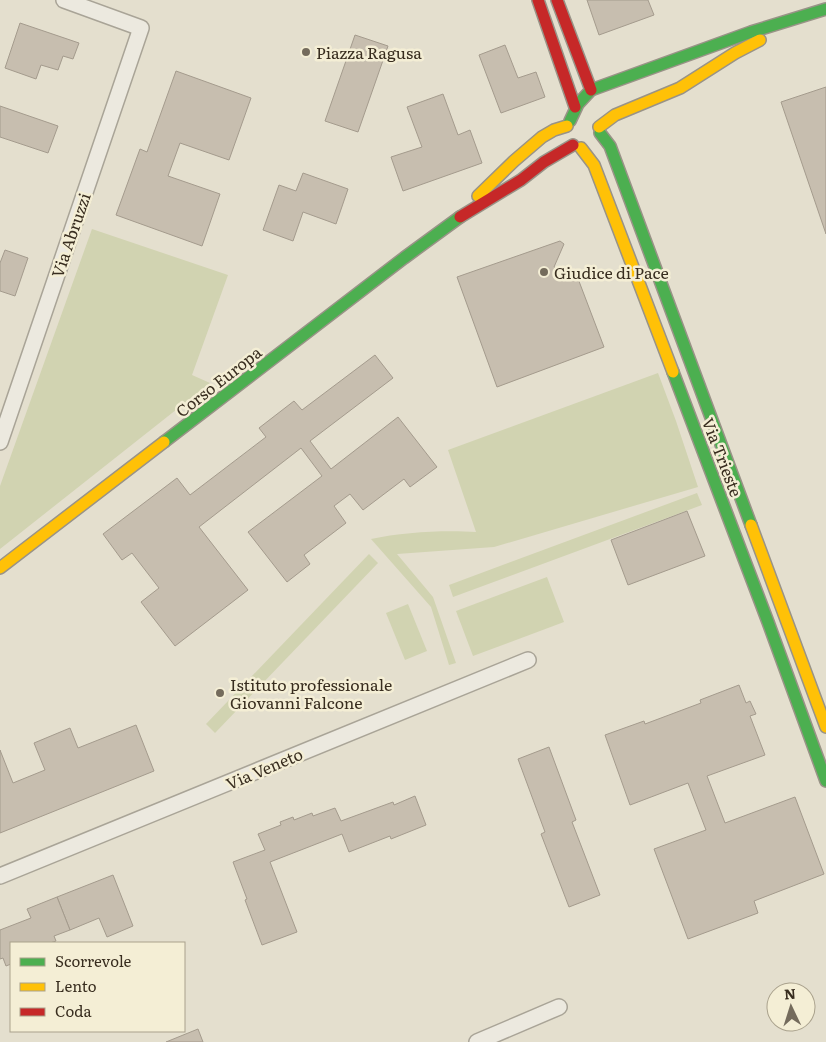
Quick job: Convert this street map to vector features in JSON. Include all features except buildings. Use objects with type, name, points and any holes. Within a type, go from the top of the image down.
[{"type":"street","name":"Via Abruzzi","points":[[0,442],[141,28],[64,0]]},
{"type":"street","name":"Via Trieste","points":[[538,0],[588,131],[594,165],[768,622],[821,753],[826,781]]},
{"type":"street","points":[[557,0],[591,90]]},
{"type":"street","points":[[588,131],[583,96],[591,90],[680,88],[735,53],[826,9]]},
{"type":"street","points":[[568,123],[566,131],[569,141],[615,115],[639,88],[751,32],[814,14]]},
{"type":"street","points":[[456,220],[489,185],[542,137],[568,123],[588,131]]},
{"type":"street","name":"Via Trieste","points":[[588,131],[610,146],[826,727]]},
{"type":"street","points":[[456,220],[521,180],[588,131]]},
{"type":"street","name":"Corso Europa","points":[[0,568],[389,269],[456,220]]},
{"type":"street","name":"Via Veneto","points":[[0,876],[528,660]]},
{"type":"street","points":[[477,1042],[559,1007]]},
{"type":"green space","points":[[92,229],[228,275],[192,375],[210,383],[0,549],[0,486]]},
{"type":"green space","points":[[658,373],[698,487],[494,547],[397,554],[433,597],[456,663],[449,665],[431,607],[371,539],[424,532],[476,532],[448,450]]},
{"type":"green space","points":[[697,493],[702,505],[453,597],[449,585]]},
{"type":"green space","points":[[369,554],[378,563],[215,733],[206,724]]},
{"type":"green space","points":[[547,577],[564,622],[473,656],[456,611]]},
{"type":"green space","points":[[408,604],[427,651],[405,660],[386,613]]},
{"type":"traffic: fast","points":[[570,121],[578,104],[591,90],[751,32],[826,9]]},
{"type":"traffic: fast","points":[[600,133],[610,146],[751,525]]},
{"type":"traffic: fast","points":[[164,442],[460,217]]},
{"type":"traffic: fast","points":[[673,372],[826,781]]},
{"type":"traffic: slow","points":[[599,127],[615,115],[680,88],[735,53],[760,40]]},
{"type":"traffic: slow","points":[[478,196],[542,137],[554,130],[567,126]]},
{"type":"traffic: slow","points":[[581,148],[594,165],[673,372]]},
{"type":"traffic: slow","points":[[0,568],[164,442]]},
{"type":"traffic: slow","points":[[751,525],[826,727]]},
{"type":"traffic: jam","points":[[538,0],[575,107]]},
{"type":"traffic: jam","points":[[557,0],[591,90]]},
{"type":"traffic: jam","points":[[460,217],[521,180],[544,162],[573,145]]},
{"type":"place","name":"Piazza Ragusa","points":[[306,52]]},
{"type":"place","name":"Giudice di Pace","points":[[544,272]]},
{"type":"place","name":"Istituto professionale Giovanni Falcone","points":[[220,693]]}]
